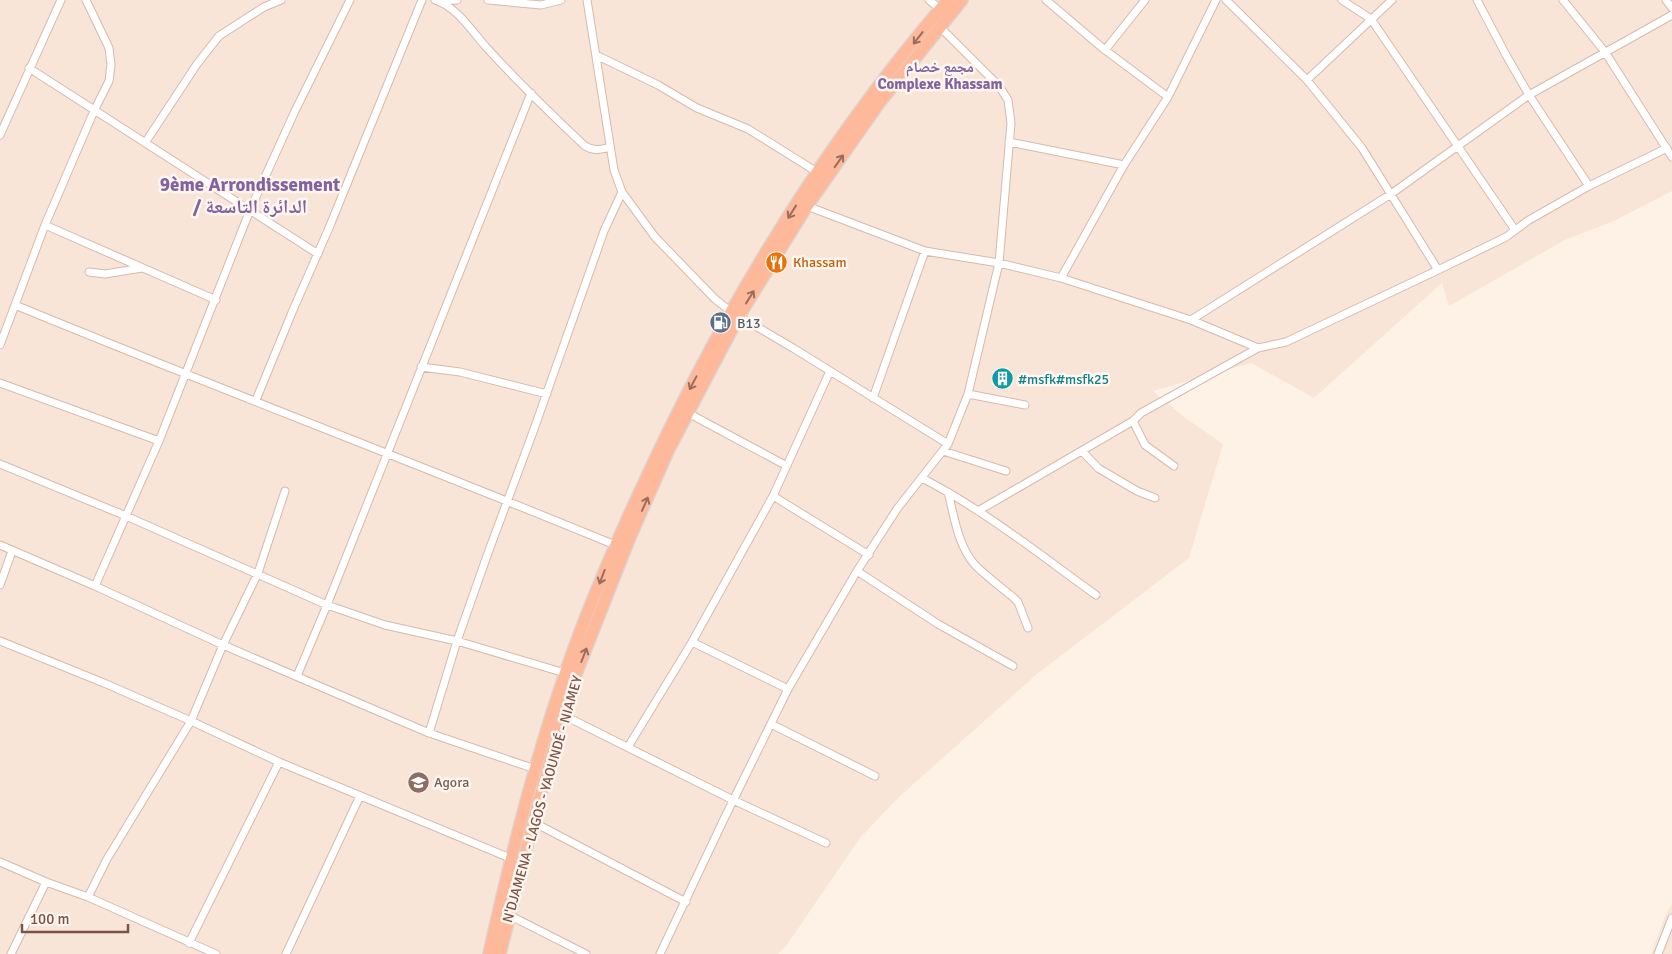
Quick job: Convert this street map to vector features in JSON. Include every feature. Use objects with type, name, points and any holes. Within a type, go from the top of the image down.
[{"type":"highway","name":"N'DJAMENA - LAGOS - YAOUNDÉ - NIAMEY","points":[[489,954],[510,858],[565,673],[615,545],[679,409],[817,172],[871,97],[948,0]]},
{"type":"highway","name":"N'DJAMENA - LAGOS - YAOUNDÉ - NIAMEY","points":[[500,954],[533,822],[563,716],[578,671],[627,545],[669,449],[688,413],[734,313],[879,103],[962,0]]},
{"type":"street","points":[[0,135],[61,0]]},
{"type":"street","points":[[0,345],[45,225],[94,111],[109,82],[111,65],[109,48],[86,0]]},
{"type":"street","points":[[145,143],[196,64],[220,36],[264,7],[281,0]]},
{"type":"street","points":[[95,586],[159,441],[250,210],[295,111],[350,0]]},
{"type":"street","points":[[256,400],[422,0]]},
{"type":"street","points":[[437,1],[457,0]]},
{"type":"street","points":[[488,0],[541,5],[561,0]]},
{"type":"street","points":[[587,0],[614,170],[622,192],[655,237],[702,286],[734,313],[948,444]]},
{"type":"street","points":[[928,0],[940,9]]},
{"type":"street","points":[[1046,0],[1105,50],[1168,97]]},
{"type":"street","points":[[1105,50],[1145,0]]},
{"type":"street","points":[[1061,278],[1124,165],[1168,97],[1216,0]]},
{"type":"street","points":[[1226,0],[1306,80],[1362,148],[1438,270]]},
{"type":"street","points":[[1342,0],[1371,18],[1515,230]]},
{"type":"street","points":[[1306,80],[1392,0]]},
{"type":"street","points":[[1477,0],[1529,95],[1589,186]]},
{"type":"street","points":[[1563,0],[1605,52],[1672,157]]},
{"type":"street","points":[[1666,0],[1672,8]]},
{"type":"street","points":[[437,1],[452,10],[466,22],[486,46],[585,146],[591,150],[610,147]]},
{"type":"street","points":[[1191,320],[1391,194],[1529,95],[1672,15]]},
{"type":"street","points":[[660,954],[788,689],[857,571],[897,509],[948,444],[968,394],[999,263],[1011,123],[1008,100],[999,86],[941,28]]},
{"type":"street","points":[[596,55],[658,85],[697,108],[748,129],[817,172]]},
{"type":"street","points":[[29,68],[318,254]]},
{"type":"street","points":[[297,676],[532,93]]},
{"type":"street","points":[[1010,142],[1124,165]]},
{"type":"street","points":[[978,511],[1133,421],[1141,413],[1258,348],[1286,342],[1506,237],[1529,220],[1589,186],[1667,148]]},
{"type":"street","points":[[429,733],[457,641],[507,500],[547,394],[604,231],[622,192]]},
{"type":"street","points":[[807,206],[925,251],[999,263],[1061,278],[1191,320],[1258,348]]},
{"type":"street","points":[[45,225],[216,300]]},
{"type":"street","points":[[873,398],[925,251]]},
{"type":"street","points":[[89,272],[105,274],[142,268]]},
{"type":"street","points":[[16,304],[186,375],[256,400],[615,545]]},
{"type":"street","points":[[421,367],[460,372],[547,394]]},
{"type":"street","points":[[628,747],[692,642],[773,496],[830,371]]},
{"type":"street","points":[[0,383],[159,441]]},
{"type":"street","points":[[968,394],[1025,405]]},
{"type":"street","points":[[688,413],[787,466]]},
{"type":"street","points":[[1133,421],[1144,445],[1174,466]]},
{"type":"street","points":[[943,451],[1006,471]]},
{"type":"street","points":[[1082,451],[1098,468],[1137,491],[1155,498]]},
{"type":"street","points":[[0,464],[126,516],[327,605],[385,624],[457,641],[565,673]]},
{"type":"street","points":[[922,478],[978,511],[1096,595]]},
{"type":"street","points":[[88,896],[107,859],[192,721],[223,645],[258,573],[285,492]]},
{"type":"street","points":[[948,492],[959,534],[967,553],[975,564],[1018,602],[1028,628]]},
{"type":"street","points":[[773,496],[869,554]]},
{"type":"street","points":[[0,546],[95,586],[223,645],[429,733],[535,769]]},
{"type":"street","points":[[0,585],[12,551]]},
{"type":"street","points":[[857,571],[938,624],[1013,666]]},
{"type":"street","points":[[0,641],[192,721],[279,762],[510,858]]},
{"type":"street","points":[[692,642],[788,689]]},
{"type":"street","points":[[563,716],[733,800],[826,843]]},
{"type":"street","points":[[771,724],[875,776]]},
{"type":"street","points":[[190,943],[279,762]]},
{"type":"street","points":[[286,954],[360,796]]},
{"type":"street","points":[[533,822],[686,902]]},
{"type":"street","points":[[0,862],[46,882],[88,896],[216,954]]},
{"type":"street","points":[[11,954],[46,882]]},
{"type":"street","points":[[509,915],[586,954]]},
{"type":"street","points":[[1658,954],[1669,930],[1672,918]]},
{"type":"shaded area","points":[[0,0],[1672,0],[1672,191],[1616,220],[1565,240],[1449,306],[1442,283],[1314,398],[1251,363],[1153,391],[1184,417],[1223,444],[1189,558],[1037,674],[899,797],[860,838],[786,946],[778,954],[0,954]]},
{"type":"shaded area","points":[[1672,904],[1672,954],[1651,954],[1666,914]]},
{"type":"place","name":"Khassam","points":[[777,262]]},
{"type":"place","name":"B13","points":[[721,323]]},
{"type":"place","name":"#msfk#msfk25","points":[[1002,379]]},
{"type":"place","name":"Agora","points":[[418,782]]},
{"type":"district","name":"مجمع خصام Complexe Khassam","points":[[940,76]]},
{"type":"district","name":"9ème Arrondissement / الدائرة التاسعة","points":[[250,195]]}]
